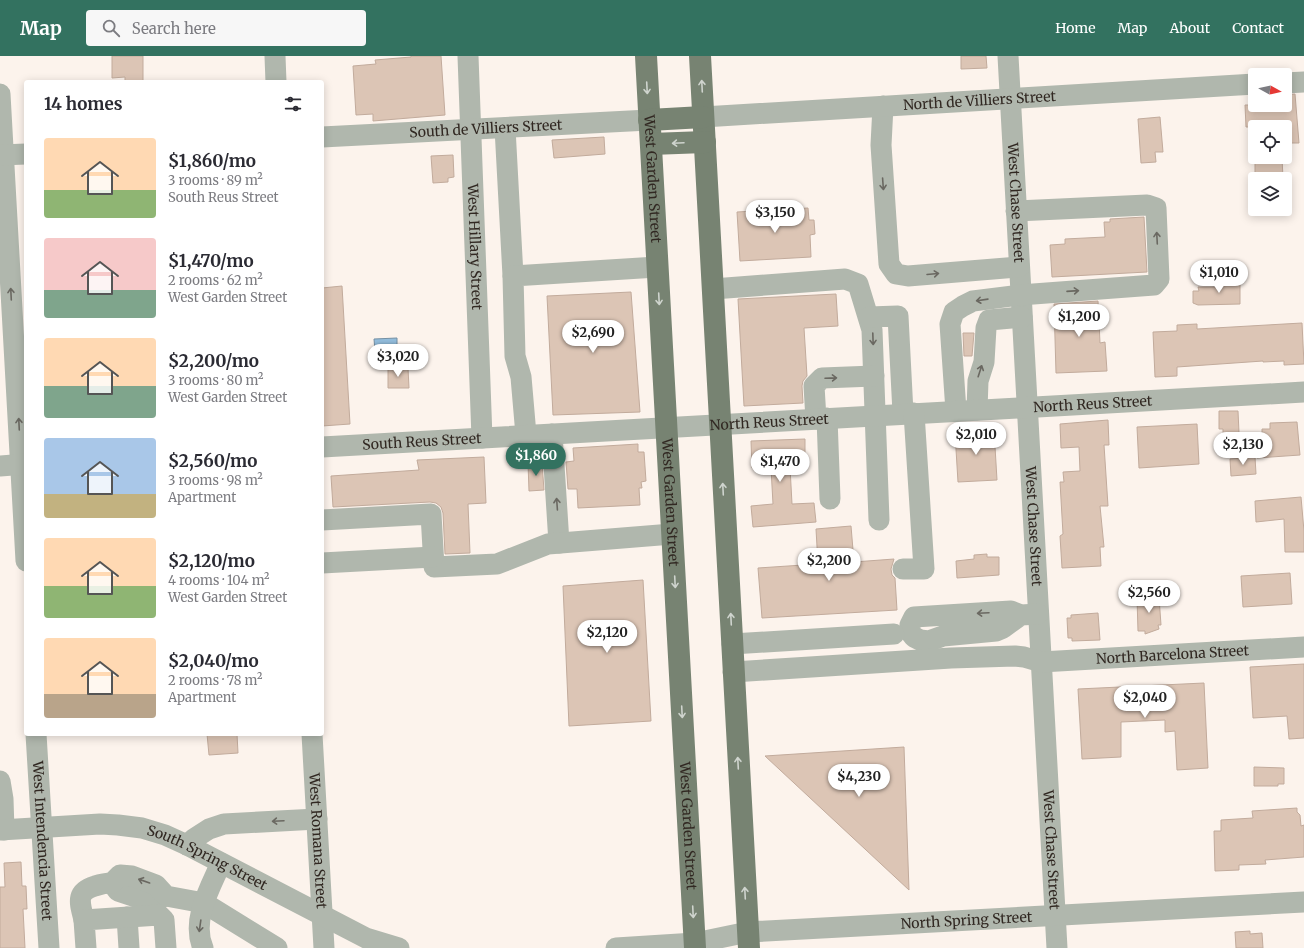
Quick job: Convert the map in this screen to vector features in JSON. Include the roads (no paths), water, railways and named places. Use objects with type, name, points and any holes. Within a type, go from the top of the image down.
[{"type":"main road","name":"West Garden Street","points":[[646,56],[695,945]]},
{"type":"main road","points":[[700,56],[748,940]]},
{"type":"main road","points":[[649,120],[703,117]]},
{"type":"main road","points":[[651,144],[705,142]]},
{"type":"street","points":[[275,56],[276,80]]},
{"type":"street","name":"West Hillary Street","points":[[468,56],[482,438]]},
{"type":"street","name":"West Chase Street","points":[[1008,56],[1027,407],[1030,615],[1041,662],[1057,948]]},
{"type":"street","points":[[1292,83],[1304,82]]},
{"type":"street","name":"North de Villiers Street","points":[[703,117],[1248,84]]},
{"type":"street","points":[[0,94],[2,155],[24,496]]},
{"type":"street","points":[[883,106],[881,145],[889,264],[896,274],[908,276],[1019,267]]},
{"type":"street","name":"South de Villiers Street","points":[[324,137],[649,120]]},
{"type":"street","points":[[505,128],[513,276],[515,356],[521,377],[526,436]]},
{"type":"street","points":[[2,155],[24,154]]},
{"type":"street","points":[[956,411],[950,324],[954,312],[963,306],[973,301],[1020,295],[1154,285],[1159,279],[1156,208],[1147,205],[1016,211]]},
{"type":"street","points":[[513,276],[657,267]]},
{"type":"street","points":[[712,289],[845,279],[858,284],[872,330],[879,520]]},
{"type":"street","points":[[869,317],[898,316],[924,569],[903,569]]},
{"type":"street","points":[[977,410],[978,380],[984,362],[986,328],[989,320],[1022,317]]},
{"type":"street","points":[[830,498],[822,419],[814,386],[822,378],[874,376]]},
{"type":"street","name":"North Reus Street","points":[[666,428],[909,413],[1304,392]]},
{"type":"street","name":"South Reus Street","points":[[324,447],[666,428]]},
{"type":"street","points":[[552,434],[559,543]]},
{"type":"street","points":[[0,466],[23,464]]},
{"type":"street","points":[[324,520],[431,514],[434,567],[497,564],[548,544],[672,534]]},
{"type":"street","points":[[324,562],[434,557]]},
{"type":"street","points":[[732,644],[894,634]]},
{"type":"street","name":"North Barcelona Street","points":[[733,672],[951,658],[1015,656],[1041,662],[1304,647]]},
{"type":"street","name":"West Intendencia Street","points":[[36,736],[49,948]]},
{"type":"street","name":"West Romana Street","points":[[312,736],[324,948]]},
{"type":"street","points":[[0,782],[3,799],[2,830]]},
{"type":"street","points":[[187,845],[209,829],[224,824],[317,819]]},
{"type":"street","name":"South Spring Street","points":[[2,830],[100,824],[142,828],[165,835],[187,845],[366,938],[399,948]]},
{"type":"street","points":[[203,948],[199,939],[198,928],[204,903],[221,863]]},
{"type":"street","points":[[86,948],[84,920],[80,903],[83,892],[87,888],[93,886],[112,883],[120,874],[132,876],[156,885],[166,896],[175,899],[204,903],[270,947]]},
{"type":"street","name":"North Spring Street","points":[[748,940],[1055,915],[1304,902]]},
{"type":"street","points":[[84,920],[159,915],[164,920],[166,948]]},
{"type":"street","points":[[127,917],[128,948]]},
{"type":"street","points":[[616,948],[695,945],[748,940]]},
{"type":"water","points":[[397,338],[397,350],[375,351],[374,339]]}]
